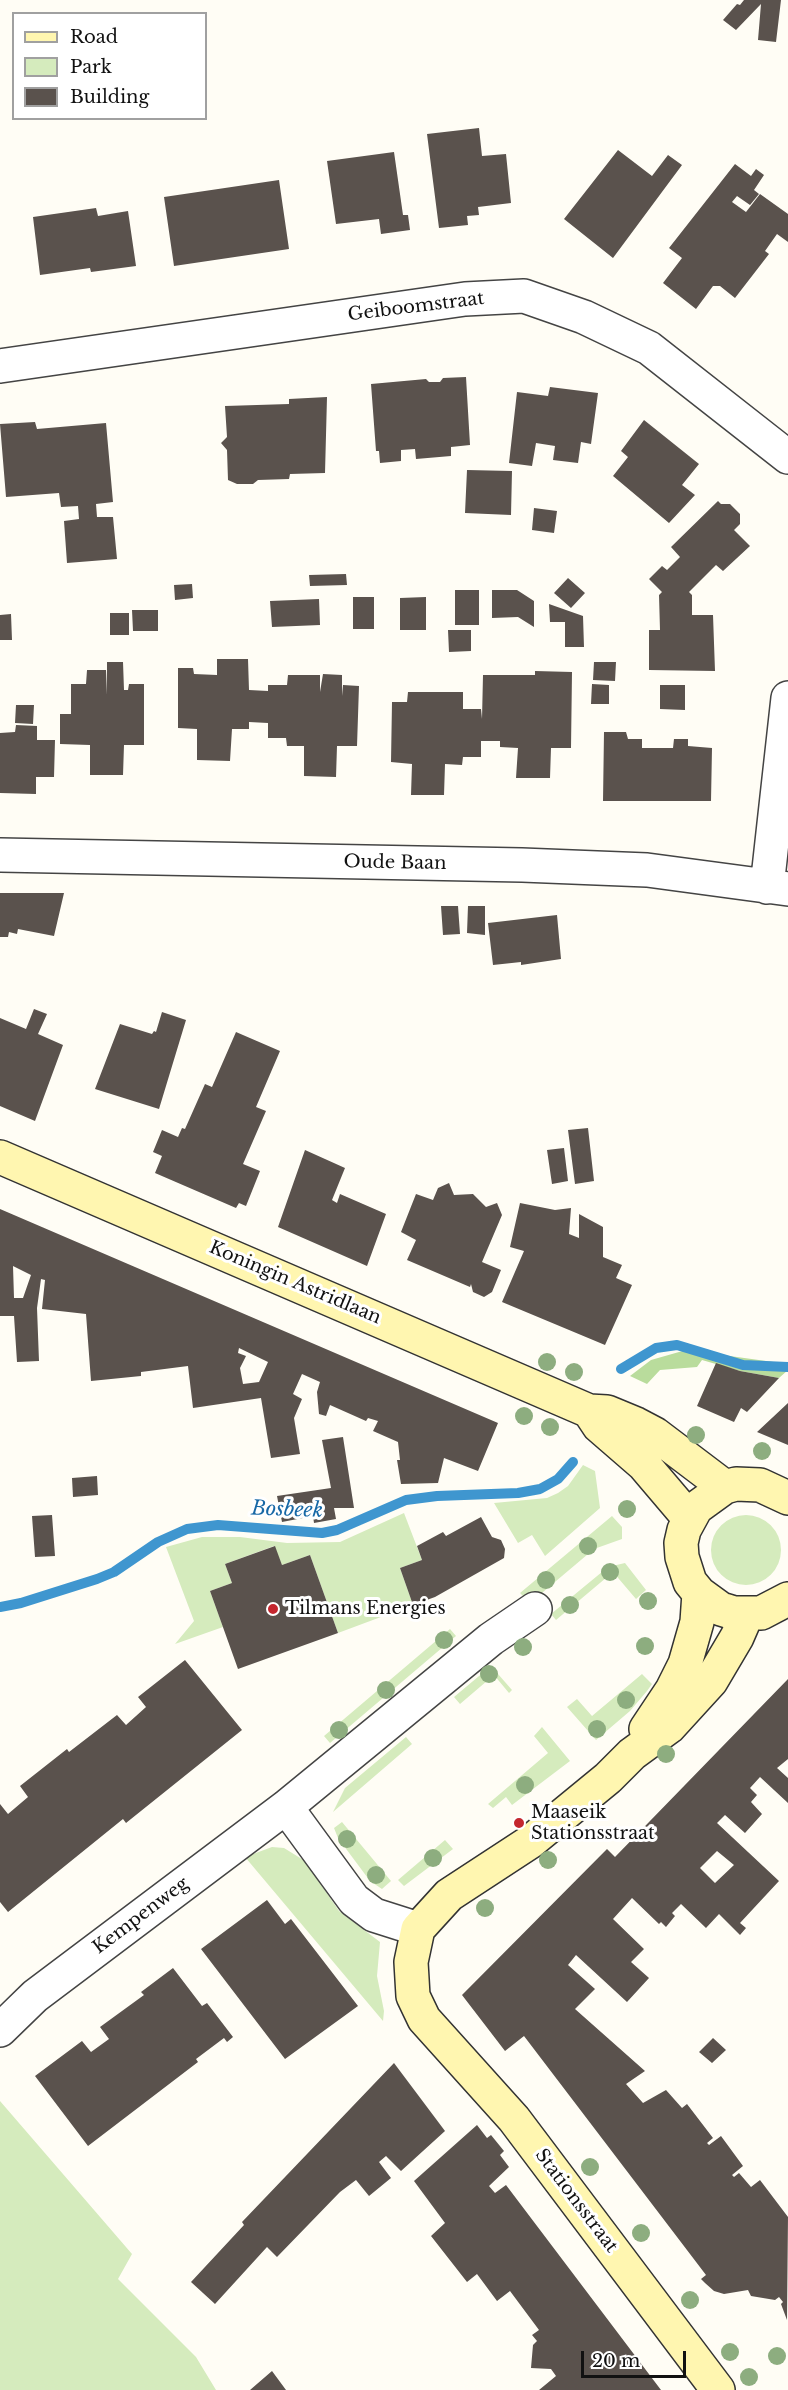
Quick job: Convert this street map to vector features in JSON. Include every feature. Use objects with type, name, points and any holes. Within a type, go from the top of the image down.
[{"type":"main road","name":"Koningin Astridlaan","points":[[0,1157],[589,1411],[607,1412],[655,1434],[725,1487]]},
{"type":"main road","name":"Koningin Astridlaan","points":[[589,1411],[599,1426],[644,1465],[689,1518]]},
{"type":"main road","points":[[788,1498],[760,1485],[736,1484],[725,1487],[704,1499],[689,1518],[681,1543],[682,1557],[690,1582],[699,1593],[721,1609],[747,1614],[768,1610],[788,1599]]},
{"type":"main road","points":[[632,1754],[685,1664],[697,1622],[699,1593]]},
{"type":"main road","points":[[418,1929],[449,1895],[530,1842],[608,1778],[632,1754],[669,1727],[704,1689],[734,1644],[747,1614]]},
{"type":"main road","name":"Stationsstraat","points":[[418,1929],[411,1962],[413,1996],[424,2019],[514,2119],[718,2390]]},
{"type":"street","name":"Geiboomstraat","points":[[0,366],[465,299],[524,296],[584,317],[649,348],[788,457]]},
{"type":"street","points":[[778,888],[788,698]]},
{"type":"street","name":"Oude Baan","points":[[0,855],[647,870],[778,888]]},
{"type":"street","name":"Kempenweg","points":[[0,2030],[35,1996],[286,1807],[491,1639],[535,1609]]},
{"type":"street","points":[[286,1807],[354,1900],[374,1915],[418,1929]]},
{"type":"green space","points":[[686,1350],[788,1364],[788,1370],[779,1378],[740,1371],[702,1360],[697,1367],[660,1370],[647,1384],[630,1376],[651,1360]]},
{"type":"green space","points":[[583,1465],[595,1471],[600,1508],[545,1556],[532,1535],[518,1543],[494,1503],[547,1498],[568,1486]]},
{"type":"green space","points":[[404,1513],[422,1560],[400,1568],[413,1605],[338,1633],[310,1555],[282,1565],[274,1546],[225,1564],[232,1583],[210,1591],[223,1627],[175,1644],[194,1621],[166,1547],[202,1537],[240,1537],[287,1543],[340,1542]]},
{"type":"green space","points":[[746,1515],[759,1518],[771,1525],[778,1537],[781,1550],[778,1563],[771,1575],[759,1582],[746,1585],[733,1582],[721,1575],[714,1563],[711,1550],[714,1537],[721,1525],[733,1518]]},
{"type":"green space","points":[[612,1516],[622,1527],[622,1539],[594,1549],[530,1603],[520,1593]]},
{"type":"green space","points":[[625,1563],[646,1590],[636,1599],[613,1572],[556,1620],[551,1614],[608,1567]]},
{"type":"green space","points":[[450,1629],[456,1636],[330,1743],[324,1736]]},
{"type":"green space","points":[[491,1666],[512,1690],[509,1693],[494,1675],[460,1704],[454,1697]]},
{"type":"green space","points":[[642,1674],[652,1684],[630,1711],[596,1740],[567,1707],[577,1699],[592,1716]]},
{"type":"green space","points":[[542,1727],[570,1761],[512,1805],[506,1797],[493,1808],[488,1804],[548,1753],[534,1736]]},
{"type":"green space","points":[[406,1737],[412,1744],[333,1812],[345,1788]]},
{"type":"green space","points":[[342,1822],[391,1881],[382,1889],[370,1881],[338,1838],[334,1828]]},
{"type":"green space","points":[[445,1840],[453,1849],[404,1886],[398,1880]]},
{"type":"green space","points":[[272,1847],[284,1848],[305,1861],[339,1911],[380,1942],[377,1976],[384,2011],[383,2021],[245,1857]]},
{"type":"green space","points":[[0,2101],[132,2254],[118,2279],[196,2357],[216,2390],[0,2390]]},
{"type":"building","points":[[744,0],[781,0],[776,42],[758,40],[761,4],[736,30],[723,20],[737,4],[740,5]]},
{"type":"building","points":[[479,128],[482,156],[506,154],[511,203],[478,207],[479,215],[467,216],[468,225],[439,228],[427,134]]},
{"type":"building","points":[[618,150],[652,176],[668,155],[682,165],[613,258],[564,219]]},
{"type":"building","points":[[394,152],[403,215],[408,215],[410,230],[381,234],[379,219],[336,224],[327,161]]},
{"type":"building","points":[[735,164],[751,176],[756,169],[764,175],[754,190],[759,194],[750,205],[737,196],[732,202],[746,212],[760,194],[788,214],[788,242],[777,234],[765,251],[769,254],[735,298],[720,286],[713,286],[696,309],[663,283],[682,258],[669,248]]},
{"type":"building","points":[[279,180],[289,249],[174,266],[164,197]]},
{"type":"building","points":[[96,208],[98,216],[128,211],[136,266],[91,272],[90,268],[40,275],[33,217]]},
{"type":"building","points":[[466,377],[470,445],[451,447],[451,456],[416,459],[415,449],[401,450],[401,461],[380,463],[379,451],[376,451],[371,384],[426,379],[429,382],[440,382],[443,378]]},
{"type":"building","points":[[550,387],[598,393],[591,444],[581,442],[578,463],[553,460],[555,446],[536,443],[532,466],[509,463],[517,392],[548,396]]},
{"type":"building","points":[[327,397],[325,473],[290,474],[289,479],[258,480],[253,484],[237,484],[228,480],[227,450],[221,443],[227,437],[225,406],[289,404],[289,399]]},
{"type":"building","points":[[644,420],[699,464],[682,485],[695,495],[669,523],[613,476],[628,457],[621,451]]},
{"type":"building","points":[[35,422],[37,429],[106,423],[113,502],[96,504],[97,517],[113,517],[117,559],[67,563],[64,521],[79,519],[78,506],[61,507],[59,493],[6,497],[0,424]]},
{"type":"building","points":[[467,470],[512,471],[511,515],[465,513]]},
{"type":"building","points":[[718,501],[721,504],[730,504],[740,514],[740,524],[734,530],[750,546],[723,571],[716,565],[689,592],[692,595],[692,615],[713,615],[715,671],[649,670],[649,630],[660,630],[659,595],[662,592],[649,579],[662,566],[667,570],[680,557],[671,547]]},
{"type":"building","points":[[534,508],[557,511],[554,533],[532,530]]},
{"type":"building","points":[[346,574],[347,585],[310,586],[309,575]]},
{"type":"building","points":[[568,578],[585,593],[571,608],[554,593]]},
{"type":"building","points":[[192,584],[193,598],[175,600],[174,585]]},
{"type":"building","points":[[455,590],[479,590],[479,625],[455,625]]},
{"type":"building","points":[[492,590],[517,590],[534,601],[534,627],[518,617],[492,618]]},
{"type":"building","points":[[353,597],[374,597],[374,629],[353,629]]},
{"type":"building","points":[[426,597],[426,630],[400,630],[400,598]]},
{"type":"building","points":[[319,599],[320,625],[272,627],[270,601]]},
{"type":"building","points":[[549,604],[583,616],[584,647],[565,647],[565,622],[550,622]]},
{"type":"building","points":[[132,610],[158,610],[158,631],[133,631]]},
{"type":"building","points":[[110,613],[129,613],[129,635],[110,635]]},
{"type":"building","points":[[11,614],[12,640],[0,640],[0,615]]},
{"type":"building","points":[[448,630],[471,630],[471,651],[449,652]]},
{"type":"building","points":[[217,659],[248,659],[249,690],[268,691],[268,685],[287,685],[288,675],[320,675],[320,692],[323,674],[342,675],[342,696],[343,685],[359,686],[357,746],[337,746],[336,777],[304,776],[304,746],[287,746],[286,738],[268,738],[268,723],[249,722],[249,729],[232,729],[230,761],[197,760],[197,729],[178,728],[178,668],[193,668],[194,674],[217,675]]},
{"type":"building","points":[[107,662],[123,662],[124,690],[128,690],[129,684],[144,684],[144,745],[124,745],[123,775],[90,775],[90,745],[60,744],[60,714],[71,714],[71,684],[86,684],[87,670],[106,670],[107,695]]},
{"type":"building","points":[[594,662],[616,662],[615,681],[593,680]]},
{"type":"building","points":[[535,671],[572,672],[571,748],[551,748],[550,778],[516,778],[518,748],[500,747],[500,741],[481,741],[481,757],[463,757],[462,765],[445,764],[444,795],[411,795],[412,764],[391,762],[392,702],[407,702],[408,692],[463,692],[463,709],[481,709],[482,719],[483,675],[535,675]]},
{"type":"building","points":[[592,684],[609,685],[609,704],[591,704]]},
{"type":"building","points":[[660,685],[685,685],[685,710],[660,709]]},
{"type":"building","points":[[16,705],[34,705],[33,724],[15,723]]},
{"type":"building","points":[[16,725],[37,726],[37,740],[55,740],[54,777],[36,777],[36,794],[0,793],[0,733],[15,732]]},
{"type":"building","points":[[604,732],[626,732],[628,739],[642,739],[642,748],[673,748],[674,739],[688,739],[688,746],[712,748],[711,801],[603,801]]},
{"type":"building","points":[[0,893],[64,893],[54,936],[18,929],[17,934],[9,932],[8,937],[0,937]]},
{"type":"building","points":[[441,906],[458,906],[460,934],[443,935]]},
{"type":"building","points":[[468,906],[485,906],[485,935],[467,933]]},
{"type":"building","points":[[557,915],[561,959],[521,965],[521,962],[493,965],[488,923]]},
{"type":"building","points":[[34,1009],[47,1014],[38,1034],[63,1045],[35,1121],[0,1106],[0,1018],[26,1029]]},
{"type":"building","points":[[162,1012],[186,1020],[159,1109],[95,1089],[120,1024],[152,1034],[156,1032]]},
{"type":"building","points":[[236,1032],[280,1051],[256,1107],[266,1111],[243,1164],[260,1171],[246,1206],[239,1203],[236,1208],[155,1173],[162,1156],[153,1152],[162,1130],[178,1137],[182,1128],[185,1129],[205,1084],[212,1087]]},
{"type":"building","points":[[588,1128],[594,1181],[575,1184],[568,1130]]},
{"type":"building","points":[[564,1148],[568,1181],[552,1184],[547,1150]]},
{"type":"building","points":[[305,1150],[345,1168],[332,1200],[337,1203],[340,1194],[386,1214],[367,1266],[278,1227]]},
{"type":"building","points":[[449,1183],[454,1195],[473,1194],[486,1207],[497,1203],[502,1215],[482,1262],[501,1270],[492,1292],[484,1297],[473,1292],[471,1284],[470,1287],[407,1260],[416,1240],[401,1232],[416,1194],[433,1200],[438,1188]]},
{"type":"building","points":[[520,1203],[555,1210],[571,1208],[569,1234],[579,1238],[579,1214],[603,1227],[603,1257],[622,1265],[616,1278],[632,1285],[605,1345],[502,1302],[524,1251],[510,1247]]},
{"type":"building","points":[[0,1209],[498,1423],[478,1471],[444,1458],[438,1483],[401,1484],[397,1460],[400,1460],[398,1442],[373,1431],[378,1421],[368,1418],[366,1421],[330,1405],[326,1416],[319,1414],[317,1392],[320,1382],[302,1374],[293,1394],[302,1399],[294,1418],[300,1454],[271,1458],[261,1398],[193,1408],[188,1366],[141,1372],[141,1376],[91,1381],[86,1314],[42,1309],[45,1280],[41,1279],[37,1308],[39,1361],[17,1362],[14,1316],[0,1316]],"holes":[[[13,1266],[31,1275],[23,1298],[14,1298]],[[239,1348],[268,1362],[259,1382],[243,1384],[240,1368],[246,1356],[238,1353]]]},
{"type":"building","points":[[716,1363],[740,1371],[779,1378],[747,1412],[741,1408],[734,1422],[697,1406]]},
{"type":"building","points":[[788,1403],[788,1445],[757,1432]]},
{"type":"building","points":[[343,1437],[354,1508],[334,1508],[336,1519],[314,1523],[313,1516],[282,1522],[277,1496],[331,1488],[322,1440]]},
{"type":"building","points":[[97,1476],[98,1495],[73,1497],[72,1478]]},
{"type":"building","points":[[52,1515],[55,1556],[35,1557],[32,1516]]},
{"type":"building","points":[[481,1517],[492,1537],[501,1540],[505,1549],[504,1558],[435,1597],[413,1605],[400,1568],[422,1560],[417,1546],[443,1532],[446,1536]]},
{"type":"building","name":"Tilmans Energies","points":[[275,1546],[282,1565],[310,1555],[338,1633],[238,1669],[210,1591],[232,1583],[225,1564]]},
{"type":"building","points":[[185,1660],[242,1730],[126,1823],[123,1819],[8,1912],[0,1902],[0,1804],[8,1814],[28,1797],[20,1786],[67,1749],[69,1752],[117,1715],[126,1725],[146,1707],[138,1697]]},
{"type":"building","points":[[788,1679],[788,1759],[777,1768],[788,1778],[788,1803],[760,1777],[750,1788],[757,1795],[751,1802],[762,1814],[745,1833],[725,1815],[717,1823],[779,1881],[740,1923],[746,1928],[740,1935],[719,1914],[706,1928],[681,1904],[672,1913],[675,1916],[666,1927],[661,1922],[659,1924],[632,1898],[613,1919],[644,1949],[631,1962],[649,1978],[627,2002],[576,1955],[568,1965],[595,1989],[575,2009],[645,2071],[626,2084],[643,2103],[666,2090],[682,2108],[687,2104],[713,2138],[707,2143],[709,2145],[721,2136],[743,2166],[732,2175],[734,2177],[739,2173],[751,2187],[760,2180],[788,2217],[787,2320],[781,2304],[783,2302],[779,2297],[775,2300],[751,2296],[748,2290],[724,2294],[714,2291],[701,2279],[706,2275],[524,2036],[505,2051],[462,1995],[607,1849],[615,1857]],"holes":[[[717,1851],[734,1865],[715,1883],[700,1868]]]},
{"type":"building","points":[[267,1900],[285,1924],[291,1919],[358,2006],[285,2059],[201,1949]]},
{"type":"building","points":[[173,1968],[202,2006],[207,2003],[233,2037],[227,2042],[224,2038],[196,2059],[198,2062],[88,2146],[35,2076],[82,2041],[91,2052],[109,2039],[100,2027],[144,1995],[141,1992]]},
{"type":"building","points":[[713,2038],[726,2050],[712,2063],[699,2052]]},
{"type":"building","points":[[394,2063],[445,2131],[401,2171],[386,2156],[379,2162],[391,2178],[369,2196],[356,2180],[340,2192],[277,2257],[267,2247],[215,2304],[191,2282],[244,2225],[242,2222]]},
{"type":"building","points":[[477,2125],[487,2138],[491,2135],[504,2151],[500,2155],[509,2167],[489,2186],[495,2193],[506,2185],[661,2390],[539,2390],[556,2376],[551,2369],[531,2368],[533,2345],[537,2341],[532,2335],[539,2330],[510,2291],[497,2301],[477,2274],[467,2282],[431,2236],[445,2223],[414,2181]]},
{"type":"building","points":[[272,2371],[286,2390],[250,2390]]},
{"type":"waterway","name":"Bosbeek","points":[[621,1369],[656,1348],[677,1345],[743,1365],[788,1367]]},
{"type":"waterway","name":"Bosbeek","points":[[0,1607],[21,1603],[114,1572],[158,1542],[187,1529],[218,1525],[322,1533],[337,1530],[406,1500],[437,1496],[518,1493],[540,1489],[558,1479],[573,1462]]},
{"type":"place","name":"Tilmans Energies","points":[[273,1609]]},
{"type":"place","name":"Maaseik Stationsstraat","points":[[519,1823]]}]
